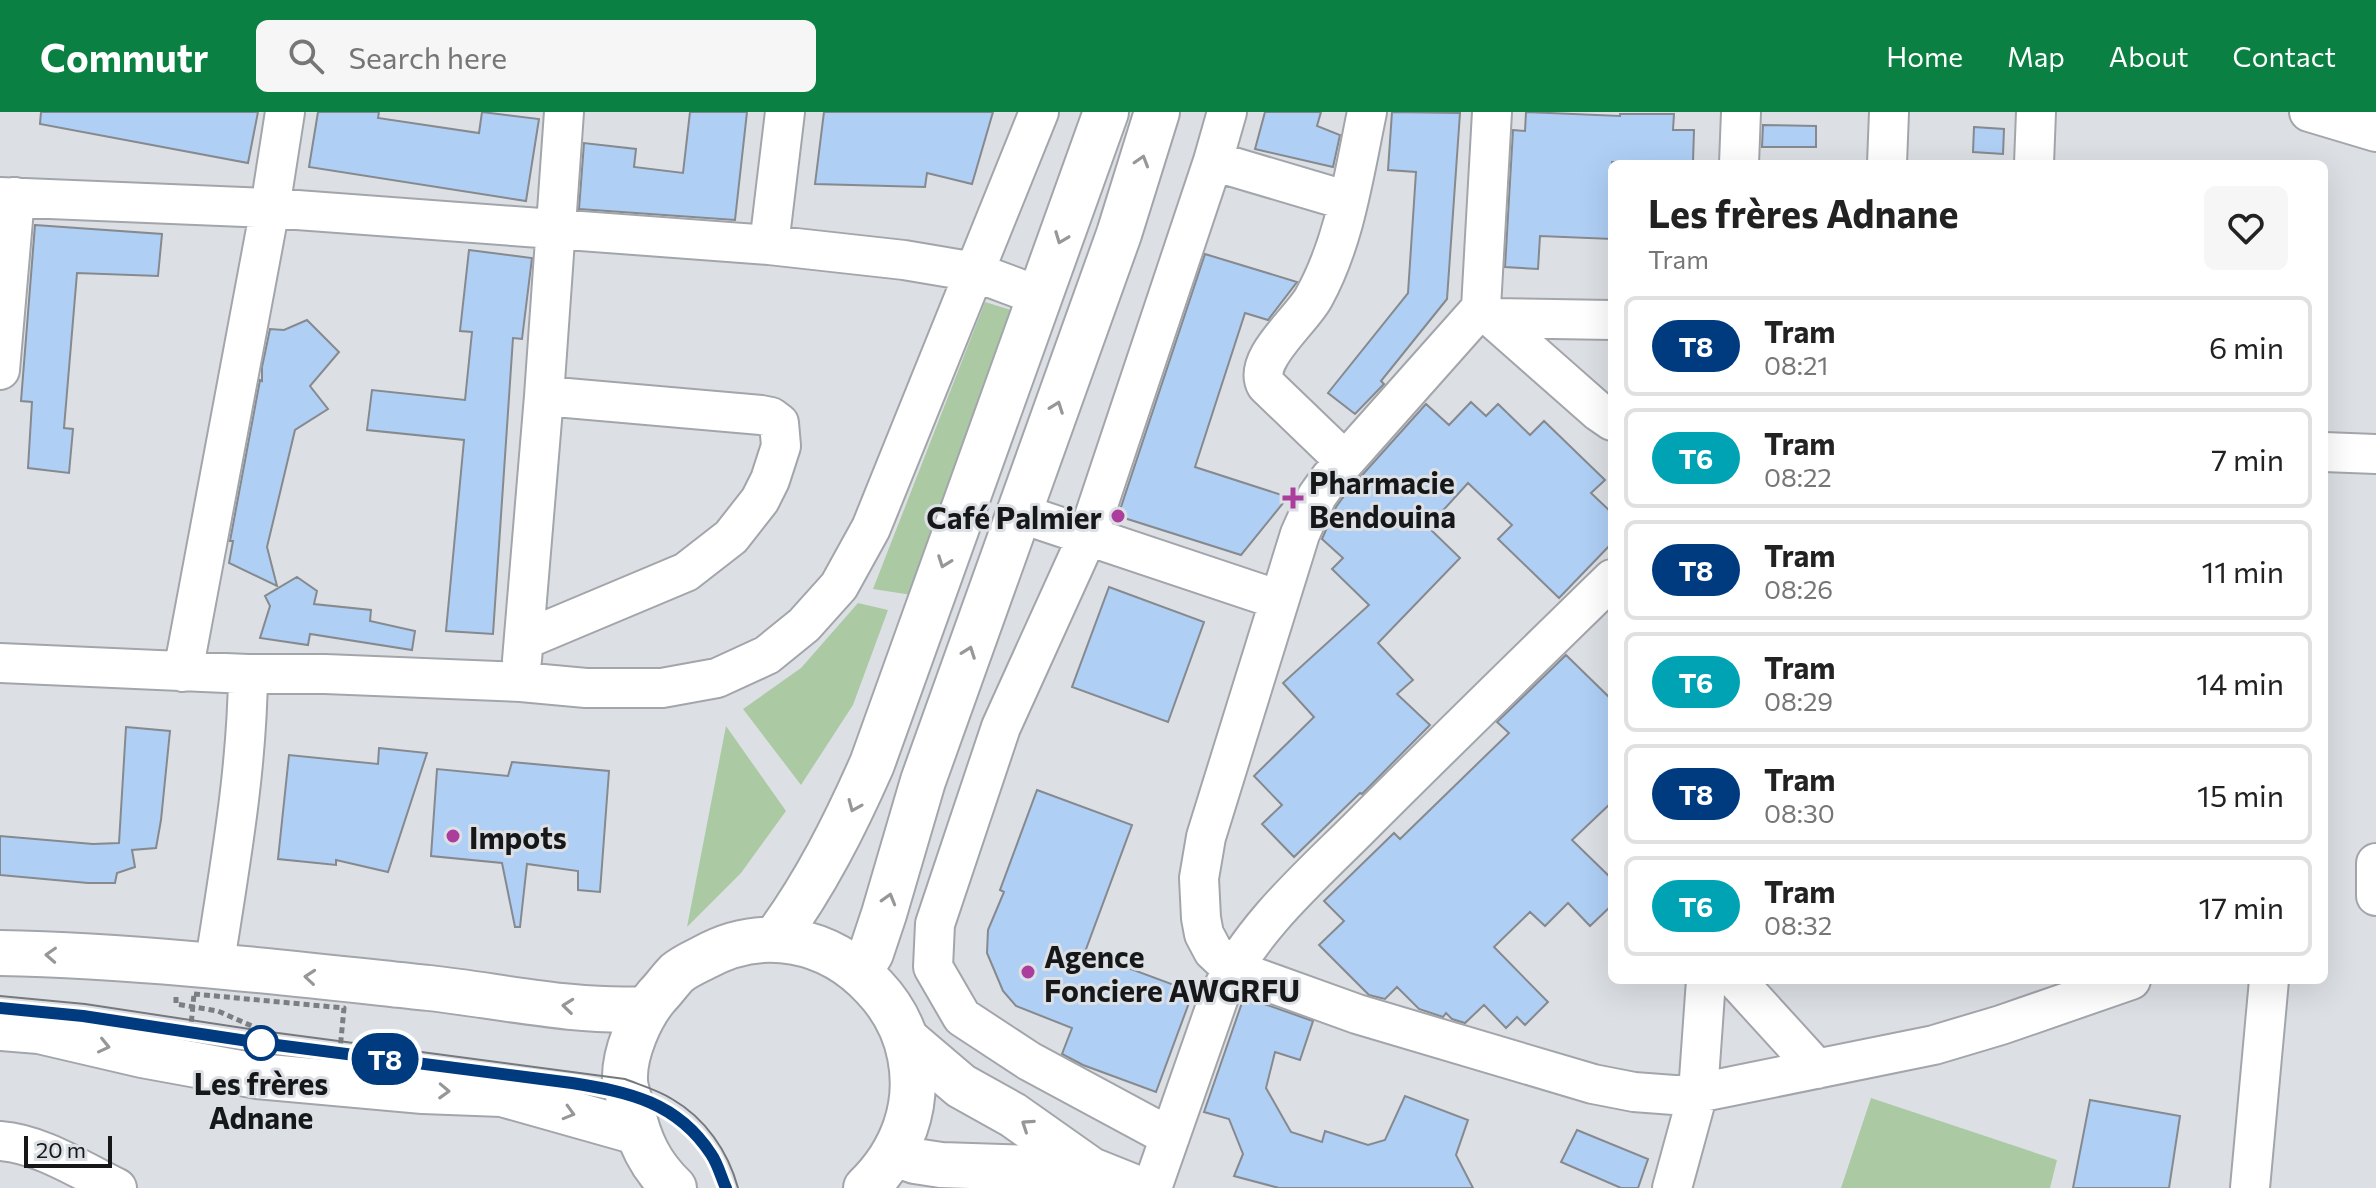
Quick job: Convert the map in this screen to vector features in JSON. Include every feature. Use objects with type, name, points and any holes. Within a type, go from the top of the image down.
[{"type":"main road","points":[[775,939],[809,888],[847,821],[872,764],[1106,112]]},
{"type":"main road","points":[[860,971],[871,953],[923,781],[1119,234],[1157,112]]},
{"type":"main road","points":[[674,1188],[657,1172],[637,1132],[625,1079],[632,1041],[646,1009],[679,971],[724,946],[775,939],[805,944],[834,954],[860,971],[888,1002],[907,1040],[913,1069],[913,1098],[906,1127],[895,1154],[866,1188]]},
{"type":"main road","points":[[0,953],[102,957],[430,988],[597,1009],[646,1009]]},
{"type":"main road","points":[[0,1028],[39,1031],[142,1055],[257,1076],[423,1091],[502,1094],[637,1132]]},
{"type":"main road","points":[[907,1040],[961,1086],[1013,1115],[1091,1170],[1136,1188]]},
{"type":"main road","points":[[895,1154],[941,1165],[1091,1170]]},
{"type":"street","points":[[183,672],[270,208],[285,112]]},
{"type":"street","points":[[521,682],[564,112]]},
{"type":"street","points":[[769,245],[785,112]]},
{"type":"street","points":[[0,663],[521,682],[586,688],[662,688],[717,678],[767,655],[804,625],[839,586],[871,528],[1039,112]]},
{"type":"street","points":[[1170,1137],[1029,1061],[962,1017],[933,967],[935,924],[1001,727],[1088,535],[1227,112]]},
{"type":"street","points":[[1345,461],[1266,385],[1262,371],[1269,354],[1309,308],[1334,255],[1367,112]]},
{"type":"street","points":[[1492,112],[1487,313],[1345,461],[1317,496],[1300,534],[1201,858],[1199,899],[1204,934],[1213,951],[1232,969],[1357,1014],[1593,1084],[1634,1092],[1674,1095],[1698,1093],[1934,1045],[2116,984]]},
{"type":"street","points":[[1739,160],[1741,112]]},
{"type":"street","points":[[1887,160],[1889,112]]},
{"type":"street","points":[[2034,160],[2036,112]]},
{"type":"street","points":[[2321,114],[2376,132]]},
{"type":"street","points":[[1213,161],[1348,201]]},
{"type":"street","points":[[0,370],[8,197],[270,208],[769,245],[904,260],[975,272],[1039,296]]},
{"type":"street","points":[[1487,313],[1608,320]]},
{"type":"street","points":[[1487,313],[1608,418]]},
{"type":"street","points":[[524,640],[686,572],[731,537],[760,500],[781,446],[779,423],[771,417],[544,396]]},
{"type":"street","points":[[2328,452],[2376,454]]},
{"type":"street","points":[[1019,513],[1279,600]]},
{"type":"street","points":[[1152,1188],[1220,994],[1232,969],[1260,931],[1319,868],[1608,583]]},
{"type":"street","points":[[196,966],[241,784],[248,723],[248,674]]},
{"type":"street","points":[[2376,863],[2376,896]]},
{"type":"street","points":[[1672,1188],[1698,1093],[1706,984]]},
{"type":"street","points":[[1740,984],[1817,1069]]},
{"type":"street","points":[[2250,1188],[2269,984]]},
{"type":"street","points":[[0,1141],[13,1142],[46,1172],[117,1188]]},
{"type":"path","points":[[196,966],[176,1004],[218,1011],[263,1031]]},
{"type":"path","points":[[194,994],[344,1008],[338,1071],[188,1057],[193,1006],[194,994]]},
{"type":"green space","points":[[985,302],[1011,310],[912,595],[873,589]]},
{"type":"green space","points":[[858,603],[888,610],[853,705],[801,785],[743,709],[801,668]]},
{"type":"green space","points":[[726,726],[786,811],[741,873],[687,927]]},
{"type":"green space","points":[[1871,1098],[2057,1160],[2050,1188],[1841,1188]]},
{"type":"building","points":[[41,112],[258,112],[248,163],[40,124]]},
{"type":"building","points":[[318,112],[379,112],[378,118],[479,133],[482,112],[539,119],[526,201],[309,167]]},
{"type":"building","points":[[690,112],[747,112],[735,220],[579,209],[584,143],[636,149],[634,167],[683,173]]},
{"type":"building","points":[[824,112],[993,112],[972,184],[927,173],[925,187],[815,184]]},
{"type":"building","points":[[1265,112],[1321,112],[1317,126],[1340,135],[1333,167],[1255,149]]},
{"type":"building","points":[[1392,112],[1460,113],[1447,299],[1381,381],[1384,384],[1355,414],[1328,393],[1408,293],[1416,172],[1388,170]]},
{"type":"building","points":[[1526,112],[1620,116],[1674,114],[1673,130],[1694,130],[1693,160],[1608,160],[1608,239],[1540,236],[1538,269],[1505,267],[1513,130],[1525,131]]},
{"type":"building","points":[[1763,125],[1816,126],[1816,147],[1762,147]]},
{"type":"building","points":[[1974,127],[2004,129],[2003,154],[1973,152]]},
{"type":"building","points":[[35,225],[162,234],[158,276],[77,273],[64,428],[73,429],[69,473],[28,468],[32,402],[21,401]]},
{"type":"building","points":[[469,250],[532,258],[522,339],[513,338],[493,634],[446,631],[464,440],[367,430],[372,390],[465,400],[472,332],[460,331]]},
{"type":"building","points":[[1205,254],[1297,282],[1268,320],[1245,313],[1195,467],[1288,497],[1241,555],[1118,516]]},
{"type":"building","points":[[307,320],[339,352],[310,386],[328,409],[295,430],[267,547],[277,586],[229,563],[233,541],[230,541],[270,329],[284,330]]},
{"type":"building","points":[[1471,402],[1486,416],[1498,404],[1530,435],[1544,421],[1605,480],[1591,493],[1608,509],[1608,547],[1559,598],[1498,539],[1512,525],[1468,483],[1428,527],[1460,558],[1378,643],[1413,680],[1397,694],[1430,725],[1294,857],[1262,824],[1282,805],[1254,776],[1314,717],[1283,683],[1369,605],[1332,569],[1343,558],[1322,539],[1336,507],[1347,492],[1426,404],[1449,425]]},
{"type":"building","points":[[297,577],[317,591],[314,604],[371,610],[370,621],[415,631],[412,650],[310,634],[308,645],[260,638],[270,606],[265,596]]},
{"type":"building","points":[[1109,587],[1204,622],[1168,722],[1072,687]]},
{"type":"building","points":[[1566,655],[1608,696],[1608,806],[1572,840],[1608,875],[1608,909],[1590,926],[1568,903],[1545,926],[1530,912],[1494,947],[1548,1002],[1525,1025],[1517,1017],[1506,1028],[1484,1005],[1465,1023],[1452,1019],[1446,1013],[1443,1017],[1419,1009],[1397,987],[1385,999],[1369,995],[1319,945],[1344,921],[1324,901],[1394,833],[1400,839],[1509,733],[1497,722]]},
{"type":"building","points":[[126,727],[170,731],[156,848],[132,850],[135,867],[117,873],[115,883],[0,875],[0,836],[93,844],[119,843]]},
{"type":"building","points":[[379,748],[427,753],[388,872],[336,860],[336,865],[278,859],[289,755],[378,764]]},
{"type":"building","points":[[512,762],[609,771],[600,892],[578,890],[578,871],[527,864],[520,927],[515,927],[502,863],[431,856],[437,769],[508,776]]},
{"type":"building","points":[[1037,790],[1132,825],[1085,952],[1193,992],[1156,1092],[1062,1054],[1072,1028],[1016,1006],[1003,991],[987,953],[988,930],[1004,892],[1000,890]]},
{"type":"building","points":[[1244,997],[1313,1021],[1300,1060],[1275,1052],[1266,1088],[1291,1132],[1322,1142],[1325,1131],[1368,1145],[1385,1140],[1405,1096],[1468,1120],[1456,1155],[1473,1188],[1279,1188],[1234,1176],[1243,1154],[1229,1119],[1204,1112]]},
{"type":"building","points":[[2090,1100],[2180,1116],[2169,1188],[2073,1188]]},
{"type":"building","points":[[1577,1130],[1648,1159],[1638,1188],[1621,1188],[1561,1162]]},
{"type":"tram line","points":[[0,996],[85,1004],[625,1079],[667,1096],[695,1116],[714,1137],[728,1161],[738,1188]]},
{"type":"tram line","points":[[0,1008],[83,1016],[613,1091],[650,1102],[683,1122],[711,1154],[726,1188]]},
{"type":"tram line","name":"T8","points":[[0,1008],[83,1016],[622,1091],[665,1108],[691,1127],[713,1156],[726,1188]]},
{"type":"place","name":"Pharmacie Bendouina","points":[[1293,498]]},
{"type":"place","name":"Café Palmier","points":[[1118,516]]},
{"type":"place","name":"Impots","points":[[453,836]]},
{"type":"place","name":"Agence Fonciere AWGRFU","points":[[1028,972]]},
{"type":"place","name":"Les frères Adnane","points":[[261,1043]]}]
